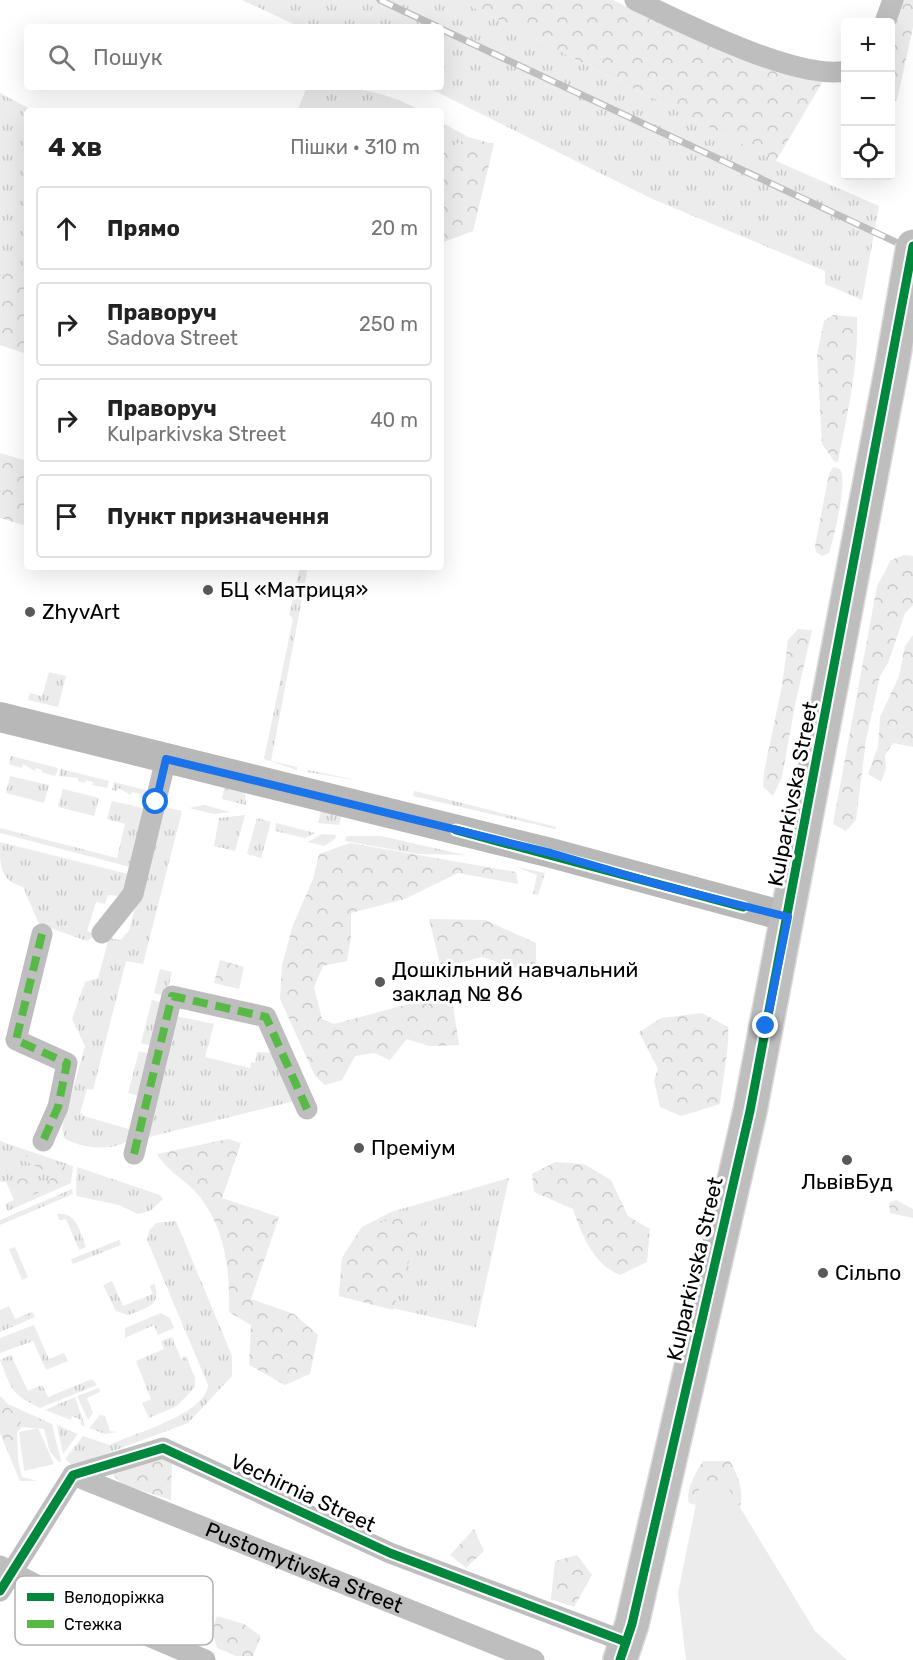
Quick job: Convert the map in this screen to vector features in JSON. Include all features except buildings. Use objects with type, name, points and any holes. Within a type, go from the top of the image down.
[{"type":"main road","name":"Kulparkivska Street","points":[[623,1651],[750,1111],[913,246]]},
{"type":"street","points":[[635,0],[702,32],[796,67],[834,74],[842,72]]},
{"type":"street","points":[[886,18],[893,0]]},
{"type":"street","points":[[0,717],[551,853],[664,886],[788,917]]},
{"type":"street","points":[[102,933],[133,894],[166,759]]},
{"type":"street","points":[[42,934],[16,1040],[67,1063],[58,1107],[43,1141]]},
{"type":"street","points":[[134,1154],[172,996],[266,1017],[308,1109]]},
{"type":"street","name":"Vechirnia Street","points":[[73,1475],[163,1448],[390,1553],[623,1651]]},
{"type":"street","points":[[0,1591],[5,1569],[73,1475]]},
{"type":"street","name":"Pustomytivska Street","points":[[73,1475],[534,1660]]},
{"type":"street","points":[[5,1569],[19,1576]]},
{"type":"street","points":[[170,1645],[205,1660]]},
{"type":"green space","points":[[242,0],[459,0],[776,161],[879,206],[862,300],[825,284],[825,271],[650,198],[433,90],[444,90],[444,24],[294,24]]},
{"type":"green space","points":[[459,0],[613,0],[666,25],[823,81],[776,161]]},
{"type":"green space","points":[[893,0],[913,0],[913,27],[895,101],[895,18]]},
{"type":"green space","points":[[306,90],[357,90],[393,98],[415,108],[298,108]]},
{"type":"green space","points":[[0,93],[28,108],[24,108],[24,277],[0,276]]},
{"type":"green space","points":[[444,124],[468,137],[444,152]]},
{"type":"green space","points":[[468,137],[494,144],[473,231],[444,242],[444,152]]},
{"type":"green space","points":[[20,268],[24,269],[24,353],[0,345],[0,274]]},
{"type":"green space","points":[[833,315],[857,317],[854,372],[838,462],[834,461],[822,444],[817,355],[824,321]]},
{"type":"green space","points":[[0,453],[24,460],[24,525],[0,518]]},
{"type":"green space","points":[[833,467],[840,469],[842,475],[841,497],[829,553],[822,556],[816,552],[815,546],[829,474]]},
{"type":"green space","points":[[904,555],[913,556],[913,605],[905,613],[888,663],[880,676],[866,740],[856,820],[846,831],[833,824],[877,586],[891,560]]},
{"type":"green space","points":[[299,570],[307,570],[271,761],[297,767],[297,770],[264,759],[293,619],[289,614]]},
{"type":"green space","points":[[798,629],[812,630],[782,777],[773,796],[763,787],[764,772],[782,686],[788,640]]},
{"type":"green space","points":[[913,635],[913,747],[893,743],[885,755],[886,769],[881,782],[868,774],[878,747],[880,717],[899,676],[905,646]]},
{"type":"green space","points":[[49,672],[66,676],[58,707],[28,700],[30,693],[42,696]]},
{"type":"green space","points":[[11,756],[58,768],[55,776],[36,768],[35,771],[23,764],[22,768],[9,764]]},
{"type":"green space","points":[[61,769],[109,781],[107,788],[92,785],[93,782],[86,780],[85,783],[78,781],[78,778],[59,776]]},
{"type":"green space","points":[[308,770],[360,781],[307,772]]},
{"type":"green space","points":[[10,776],[49,785],[44,803],[6,793]]},
{"type":"green space","points":[[114,782],[153,792],[143,799],[139,797],[140,794],[132,792],[131,795],[118,788],[117,791],[112,790]]},
{"type":"green space","points":[[225,784],[245,791],[246,805],[222,799]]},
{"type":"green space","points":[[63,789],[99,798],[94,816],[58,807]]},
{"type":"green space","points":[[414,791],[556,827],[555,829],[413,796]]},
{"type":"green space","points":[[112,801],[147,809],[134,868],[0,833],[0,828],[117,858],[125,824],[107,819]]},
{"type":"green space","points":[[204,805],[230,812],[214,814],[189,808]]},
{"type":"green space","points":[[161,806],[182,811],[143,964],[126,961],[93,1090],[87,1089],[80,1113],[86,1115],[77,1114],[139,1132],[123,1144],[104,1147],[84,1146],[65,1139],[62,1128],[85,1046],[72,1019],[85,982],[98,978],[109,938],[120,940],[129,931]]},
{"type":"green space","points":[[321,812],[342,813],[339,825],[318,823]]},
{"type":"green space","points":[[245,815],[235,851],[214,846],[219,818]]},
{"type":"green space","points":[[257,818],[271,822],[261,858],[247,854]]},
{"type":"green space","points":[[276,823],[315,833],[305,838],[275,831]]},
{"type":"green space","points":[[322,834],[336,835],[335,839],[324,846],[308,842]]},
{"type":"green space","points":[[347,836],[381,836],[465,855],[418,854],[345,841]]},
{"type":"green space","points":[[0,842],[132,875],[121,896],[108,895],[105,904],[96,902],[87,931],[97,934],[87,941],[39,924],[23,887],[10,881],[3,871]]},
{"type":"green space","points":[[350,843],[516,872],[518,884],[458,873],[405,899],[351,913],[351,938],[347,961],[323,966],[314,987],[322,1019],[334,1024],[431,998],[453,1005],[459,1045],[429,1046],[407,1039],[390,1060],[374,1053],[355,1056],[342,1080],[325,1085],[315,1076],[280,999],[282,965],[293,925],[313,879],[319,854]]},
{"type":"green space","points":[[517,867],[545,873],[538,895],[533,894],[537,875]]},
{"type":"green space","points":[[429,919],[485,920],[536,943],[536,975],[482,957],[441,968]]},
{"type":"green space","points":[[220,960],[244,967],[239,989],[214,983]]},
{"type":"green space","points":[[160,969],[172,972],[166,996],[154,993]]},
{"type":"green space","points":[[152,1000],[166,1004],[155,1047],[141,1043]]},
{"type":"green space","points":[[702,1013],[728,1027],[720,1104],[681,1116],[660,1107],[654,1080],[658,1069],[639,1032],[661,1018]]},
{"type":"green space","points":[[171,1015],[214,1024],[205,1057],[250,1068],[251,1062],[255,1063],[257,1052],[275,1053],[295,1101],[149,1137],[146,1132]]},
{"type":"green space","points":[[139,1051],[154,1055],[143,1097],[128,1093]]},
{"type":"green space","points":[[228,1139],[241,1143],[222,1198],[279,1217],[251,1299],[294,1314],[318,1335],[310,1374],[285,1385],[249,1365],[251,1325],[229,1312],[229,1282],[225,1252],[216,1224],[200,1197],[161,1161],[157,1154]]},
{"type":"green space","points":[[0,1141],[73,1166],[71,1183],[8,1211],[5,1204],[14,1200],[6,1182],[0,1182]]},
{"type":"green space","points":[[22,1154],[64,1166],[69,1170],[69,1178],[20,1201],[13,1186],[14,1179],[49,1181],[53,1175],[23,1160]]},
{"type":"green space","points":[[555,1162],[584,1164],[611,1180],[628,1216],[650,1229],[647,1262],[620,1275],[611,1270],[590,1248],[573,1209],[534,1192],[532,1174]]},
{"type":"green space","points":[[77,1167],[160,1195],[163,1199],[150,1211],[138,1214],[119,1205],[76,1196]]},
{"type":"green space","points":[[509,1178],[476,1327],[339,1296],[342,1258],[362,1227],[391,1212]]},
{"type":"green space","points":[[72,1189],[73,1194],[0,1225],[0,1220]]},
{"type":"green space","points":[[896,1200],[913,1209],[913,1218],[890,1213],[889,1203]]},
{"type":"green space","points":[[57,1214],[69,1216],[77,1224],[86,1247],[79,1250],[66,1219],[59,1220]]},
{"type":"green space","points":[[399,1218],[423,1218],[393,1310],[339,1296],[342,1258],[362,1227]]},
{"type":"green space","points":[[176,1221],[232,1356],[232,1376],[188,1423],[73,1466],[65,1459],[83,1436],[109,1445],[167,1422],[195,1405],[204,1395],[208,1385],[147,1240],[149,1231],[156,1223]]},
{"type":"green space","points":[[119,1240],[121,1245],[73,1264],[71,1259]]},
{"type":"green space","points":[[15,1247],[28,1277],[22,1280],[9,1249]]},
{"type":"green space","points":[[151,1275],[155,1284],[156,1292],[154,1302],[128,1315],[116,1311],[103,1285],[112,1281],[123,1306],[153,1294],[150,1286],[154,1284]]},
{"type":"green space","points":[[9,1306],[15,1319],[32,1312],[35,1317],[0,1332],[0,1310]]},
{"type":"green space","points":[[161,1313],[170,1318],[174,1328],[158,1335],[154,1325],[125,1338],[125,1328]]},
{"type":"green space","points":[[34,1325],[49,1359],[64,1353],[68,1361],[46,1370],[33,1341],[0,1353],[0,1338]]},
{"type":"green space","points":[[172,1337],[181,1359],[186,1356],[195,1378],[195,1387],[177,1406],[149,1418],[142,1403],[151,1399],[136,1361],[164,1349],[161,1341]]},
{"type":"green space","points":[[11,1355],[28,1391],[42,1385],[48,1397],[92,1379],[97,1385],[40,1408],[13,1390],[0,1360]]},
{"type":"green space","points":[[99,1388],[100,1392],[87,1398],[93,1413],[88,1420],[77,1396]]},
{"type":"green space","points":[[0,1396],[8,1404],[52,1424],[61,1461],[59,1462],[50,1452],[44,1429],[22,1427],[17,1432],[18,1460],[22,1477],[37,1481],[20,1481],[0,1433]]},
{"type":"green space","points":[[75,1397],[85,1426],[81,1425],[81,1420],[72,1416],[71,1420],[45,1410]]},
{"type":"green space","points":[[0,1401],[21,1418],[21,1423],[14,1436],[14,1457],[3,1439]]},
{"type":"green space","points":[[100,1415],[105,1416],[110,1431],[117,1432],[105,1434],[89,1428]]},
{"type":"green space","points":[[57,1425],[78,1434],[63,1454]]},
{"type":"green space","points":[[38,1428],[54,1464],[24,1471],[19,1432]]},
{"type":"green space","points":[[130,1453],[172,1459],[171,1500],[121,1484],[104,1463]]},
{"type":"green space","points":[[703,1461],[730,1461],[738,1478],[741,1492],[735,1524],[707,1508],[689,1503],[690,1487]]},
{"type":"green space","points":[[705,1482],[727,1486],[815,1631],[847,1660],[686,1660],[678,1593],[699,1489]]},
{"type":"green space","points":[[474,1529],[484,1551],[466,1568],[450,1555]]},
{"type":"green space","points":[[577,1555],[592,1575],[574,1607],[551,1599],[555,1561]]},
{"type":"green space","points":[[217,1616],[244,1624],[261,1636],[253,1656],[236,1656],[217,1648],[213,1628]]},
{"type":"railway","points":[[380,0],[432,24]]},
{"type":"railway","points":[[444,30],[913,250]]},
{"type":"marked path","points":[[42,934],[16,1040],[67,1063],[58,1107],[43,1141]]},
{"type":"marked path","points":[[134,1154],[172,996],[266,1017],[307,1109]]},
{"type":"cycle path","points":[[620,1660],[632,1624],[750,1111],[913,246]]},
{"type":"cycle path","points":[[456,830],[743,907]]},
{"type":"cycle path","points":[[0,1591],[73,1475],[163,1448],[390,1553],[626,1642]]},
{"type":"place","name":"БЦ «Матриця»","points":[[208,590]]},
{"type":"place","name":"ZhyvArt","points":[[30,612]]},
{"type":"place","name":"Дошкільний навчальний заклад № 86","points":[[380,982]]},
{"type":"place","name":"Преміум","points":[[359,1148]]},
{"type":"place","name":"ЛьвівБуд","points":[[847,1160]]},
{"type":"place","name":"Сільпо","points":[[823,1273]]},
{"type":"route","points":[[156,802],[166,759],[551,853],[664,886],[788,917],[766,1026]]}]
